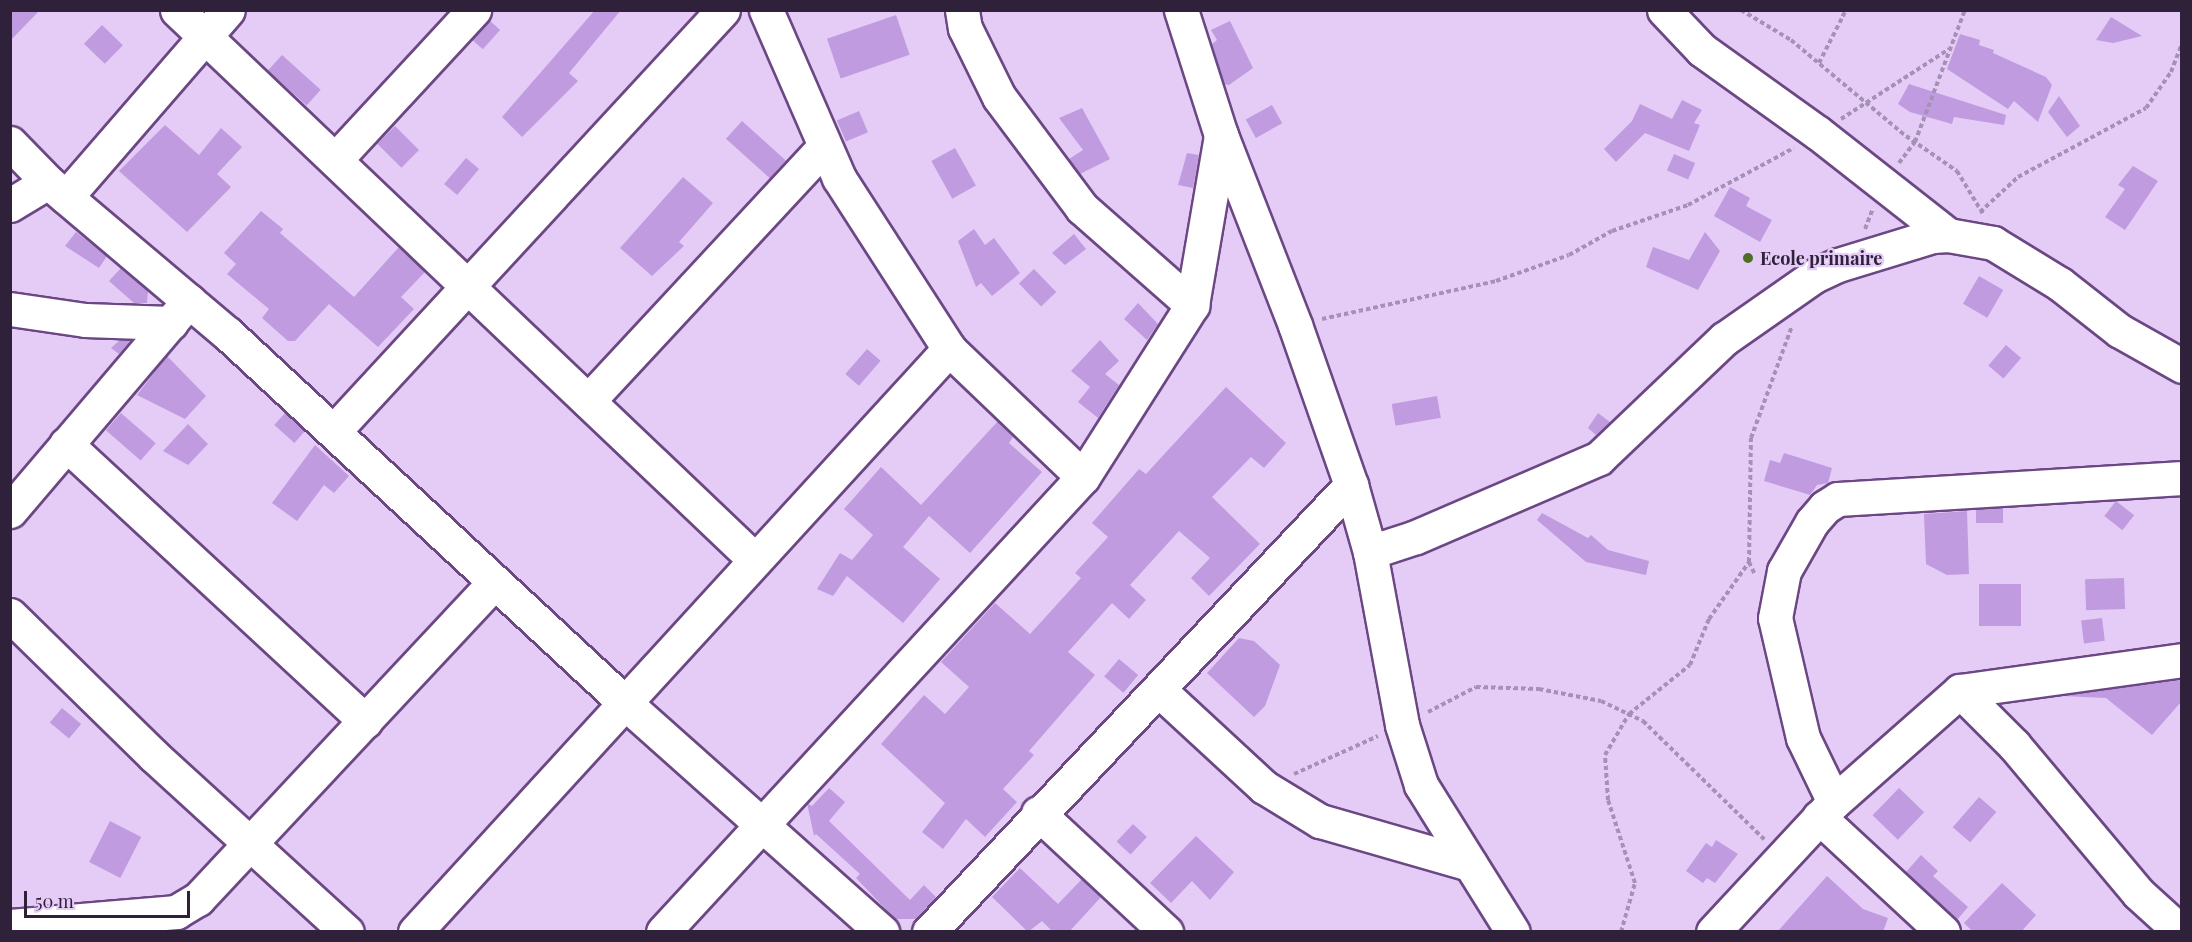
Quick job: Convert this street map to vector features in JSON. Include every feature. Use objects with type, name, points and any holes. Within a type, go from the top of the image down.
[{"type":"street","points":[[177,10],[755,560]]},
{"type":"street","points":[[10,205],[57,189],[228,10]]},
{"type":"street","points":[[334,431],[466,285],[723,10]]},
{"type":"street","points":[[766,10],[824,148],[949,349],[1083,477]]},
{"type":"street","points":[[962,10],[965,28],[999,97],[1082,208],[1192,305]]},
{"type":"street","points":[[1181,10],[1221,135],[1295,325],[1351,485],[1370,552],[1402,725],[1421,785],[1513,932]]},
{"type":"street","points":[[1664,10],[1702,50],[1818,133],[1948,235]]},
{"type":"street","points":[[335,160],[456,17]]},
{"type":"street","points":[[663,932],[1083,477],[1192,305],[1221,135]]},
{"type":"street","points":[[10,143],[180,312],[334,431],[624,702],[882,932]]},
{"type":"street","points":[[588,401],[824,148]]},
{"type":"street","points":[[1370,552],[1416,537],[1599,458],[1724,339],[1838,264],[1948,235],[1993,243],[2060,284],[2120,331],[2181,366]]},
{"type":"street","points":[[10,309],[85,320],[180,312]]},
{"type":"street","points":[[10,511],[180,312]]},
{"type":"street","points":[[2120,331],[2181,341]]},
{"type":"street","points":[[415,932],[949,349]]},
{"type":"street","points":[[66,444],[365,722]]},
{"type":"street","points":[[1943,932],[1826,809],[1803,738],[1775,618],[1784,571],[1812,522],[1825,507],[1838,499],[2181,478]]},
{"type":"street","points":[[928,932],[1038,813],[1160,691],[1351,485]]},
{"type":"street","points":[[10,926],[176,912],[198,899],[251,846],[495,582]]},
{"type":"street","points":[[10,615],[251,846],[347,932]]},
{"type":"street","points":[[1713,932],[1826,809],[1960,691],[2181,660]]},
{"type":"street","points":[[1160,691],[1264,787],[1320,821],[1470,864]]},
{"type":"street","points":[[1960,691],[2014,745],[2138,893],[2181,932]]},
{"type":"street","points":[[1038,813],[1166,932]]},
{"type":"path","points":[[1741,10],[1791,39],[1915,142],[1957,171],[1982,211],[1993,243]]},
{"type":"path","points":[[1819,63],[1846,10]]},
{"type":"path","points":[[1838,264],[1861,239],[1883,184],[1915,142],[1965,10]]},
{"type":"path","points":[[1948,235],[1982,211],[2018,177],[2146,108],[2172,72],[2181,43]]},
{"type":"path","points":[[1295,325],[1496,281],[1558,258],[1612,231],[1688,205],[1818,133],[1949,49]]},
{"type":"path","points":[[1622,932],[1635,884],[1608,800],[1605,755],[1629,714],[1690,665],[1709,619],[1749,562],[1751,438],[1793,324]]},
{"type":"path","points":[[1264,787],[1402,725],[1476,687],[1539,689],[1601,700],[1643,721],[1783,857]]},
{"type":"building","points":[[10,10],[40,10],[10,41]]},
{"type":"building","points":[[595,10],[621,10],[569,73],[578,81],[522,137],[502,117]]},
{"type":"building","points":[[896,15],[910,55],[841,78],[827,39]]},
{"type":"building","points":[[2111,17],[2142,36],[2113,43],[2096,40]]},
{"type":"building","points":[[489,20],[500,30],[483,49],[472,39]]},
{"type":"building","points":[[1230,21],[1253,68],[1229,85],[1224,84],[1212,44],[1217,40],[1211,30]]},
{"type":"building","points":[[102,25],[123,45],[105,64],[84,44]]},
{"type":"building","points":[[1960,34],[1980,40],[1979,45],[1994,50],[1993,53],[2046,77],[2052,85],[2038,122],[2014,101],[2008,109],[1947,69]]},
{"type":"building","points":[[282,55],[321,90],[307,105],[268,71]]},
{"type":"building","points":[[1909,84],[2006,115],[2004,125],[1954,117],[1952,124],[1910,112],[1898,104]]},
{"type":"building","points":[[2059,96],[2080,126],[2067,137],[2048,112]]},
{"type":"building","points":[[1682,100],[1702,110],[1694,123],[1700,125],[1689,151],[1645,133],[1616,162],[1604,149],[1632,121],[1640,104],[1672,119]]},
{"type":"building","points":[[1272,105],[1282,123],[1256,138],[1246,120]]},
{"type":"building","points":[[1082,108],[1110,159],[1080,174],[1069,159],[1083,150],[1059,118]]},
{"type":"building","points":[[859,111],[868,132],[846,142],[837,120]]},
{"type":"building","points":[[742,121],[786,160],[770,178],[726,139]]},
{"type":"building","points":[[165,125],[199,155],[221,128],[242,147],[217,174],[231,187],[187,232],[119,171]]},
{"type":"building","points":[[395,126],[419,150],[401,168],[377,144]]},
{"type":"building","points":[[955,148],[976,186],[952,199],[931,161]]},
{"type":"building","points":[[1187,153],[1199,155],[1193,188],[1178,185]]},
{"type":"building","points":[[1674,154],[1695,163],[1688,180],[1667,171]]},
{"type":"building","points":[[466,158],[479,169],[457,195],[444,184]]},
{"type":"building","points":[[2133,166],[2158,181],[2125,230],[2105,217],[2125,189],[2118,185]]},
{"type":"building","points":[[683,177],[713,203],[679,242],[684,246],[652,276],[620,248]]},
{"type":"building","points":[[1730,187],[1750,198],[1746,206],[1772,220],[1760,242],[1714,216]]},
{"type":"building","points":[[261,211],[283,229],[280,233],[354,297],[399,247],[425,272],[401,297],[414,309],[378,347],[329,304],[295,341],[288,341],[262,318],[269,309],[227,274],[236,264],[224,253]]},
{"type":"building","points":[[974,229],[985,245],[994,238],[1020,273],[992,296],[981,283],[976,287],[958,241]]},
{"type":"building","points":[[76,232],[107,256],[99,268],[65,246]]},
{"type":"building","points":[[1705,232],[1720,251],[1698,290],[1646,267],[1653,247],[1689,260]]},
{"type":"building","points":[[1074,234],[1086,249],[1065,265],[1052,253]]},
{"type":"building","points":[[121,268],[148,291],[147,303],[134,303],[109,281]]},
{"type":"building","points":[[1034,269],[1056,292],[1041,307],[1019,284]]},
{"type":"building","points":[[1979,276],[2003,290],[1987,318],[1963,304]]},
{"type":"building","points":[[1138,303],[1158,324],[1147,340],[1124,319]]},
{"type":"building","points":[[120,340],[131,340],[119,354],[111,348]]},
{"type":"building","points":[[1100,340],[1119,361],[1105,374],[1119,385],[1098,418],[1078,402],[1090,387],[1071,371]]},
{"type":"building","points":[[2006,345],[2021,358],[2003,378],[1988,365]]},
{"type":"building","points":[[867,349],[881,361],[859,386],[845,374]]},
{"type":"building","points":[[167,356],[206,396],[185,419],[137,395]]},
{"type":"building","points":[[1226,387],[1286,443],[1264,468],[1251,457],[1212,497],[1260,544],[1209,596],[1191,578],[1210,558],[1179,531],[1130,585],[1146,600],[1129,619],[1112,603],[1068,652],[1095,675],[1029,751],[1034,755],[1003,789],[1017,802],[985,837],[966,819],[943,849],[922,832],[945,803],[881,744],[924,695],[945,714],[969,687],[941,662],[995,603],[1030,634],[1081,578],[1075,573],[1108,537],[1092,523],[1139,469],[1146,474]]},
{"type":"building","points":[[1437,396],[1441,418],[1396,426],[1392,404]]},
{"type":"building","points":[[121,413],[156,443],[141,461],[106,430]]},
{"type":"building","points":[[285,413],[305,431],[294,443],[274,425]]},
{"type":"building","points":[[1598,413],[1610,422],[1596,435],[1588,428]]},
{"type":"building","points":[[998,421],[1013,437],[1009,443],[1042,472],[970,553],[929,516],[903,547],[940,579],[903,623],[847,576],[833,596],[817,589],[840,553],[852,560],[873,535],[844,509],[881,467],[921,505]]},
{"type":"building","points":[[188,424],[208,444],[188,465],[163,451]]},
{"type":"building","points":[[315,445],[349,476],[334,493],[324,485],[297,521],[272,503]]},
{"type":"building","points":[[1784,453],[1832,468],[1828,483],[1817,485],[1810,495],[1764,481],[1770,460],[1780,463]]},
{"type":"building","points":[[2116,501],[2134,515],[2122,530],[2104,516]]},
{"type":"building","points":[[1976,508],[2003,508],[2003,523],[1976,523]]},
{"type":"building","points":[[1967,511],[1969,574],[1947,575],[1926,564],[1924,514]]},
{"type":"building","points":[[1542,513],[1588,538],[1591,535],[1608,550],[1649,561],[1646,575],[1586,562],[1537,520]]},
{"type":"building","points":[[2124,578],[2125,609],[2086,610],[2085,579]]},
{"type":"building","points":[[1979,584],[2021,584],[2021,626],[1979,626]]},
{"type":"building","points":[[2102,618],[2105,641],[2084,643],[2081,621]]},
{"type":"building","points":[[1239,638],[1254,641],[1280,665],[1265,706],[1254,717],[1207,673]]},
{"type":"building","points":[[1119,659],[1138,675],[1123,693],[1104,677]]},
{"type":"building","points":[[2181,680],[2181,702],[2152,735],[2106,698],[2062,696]]},
{"type":"building","points":[[62,708],[81,724],[69,739],[50,723]]},
{"type":"building","points":[[829,788],[845,802],[829,821],[910,900],[924,885],[936,897],[916,919],[895,919],[856,878],[860,874],[816,834],[814,836],[807,803],[812,806]]},
{"type":"building","points":[[1899,788],[1924,812],[1898,840],[1873,815]]},
{"type":"building","points":[[1979,797],[1996,812],[1970,842],[1953,827]]},
{"type":"building","points":[[110,821],[141,837],[120,878],[89,862]]},
{"type":"building","points":[[1133,824],[1147,837],[1131,855],[1117,842]]},
{"type":"building","points":[[1196,836],[1234,872],[1210,900],[1192,881],[1171,903],[1150,883]]},
{"type":"building","points":[[1716,840],[1738,854],[1715,883],[1707,878],[1703,883],[1686,871],[1706,843],[1712,847]]},
{"type":"building","points":[[1921,855],[1938,871],[1933,876],[1968,907],[1957,920],[1906,872]]},
{"type":"building","points":[[1020,868],[1058,904],[1082,879],[1101,897],[1069,932],[1053,932],[1042,921],[1028,932],[992,897]]},
{"type":"building","points":[[1827,876],[1863,909],[1888,918],[1883,932],[1777,932]]},
{"type":"building","points":[[2002,883],[2036,915],[2021,932],[1973,932],[1964,923]]},
{"type":"place","name":"Ecole primaire","points":[[1748,258]]}]
